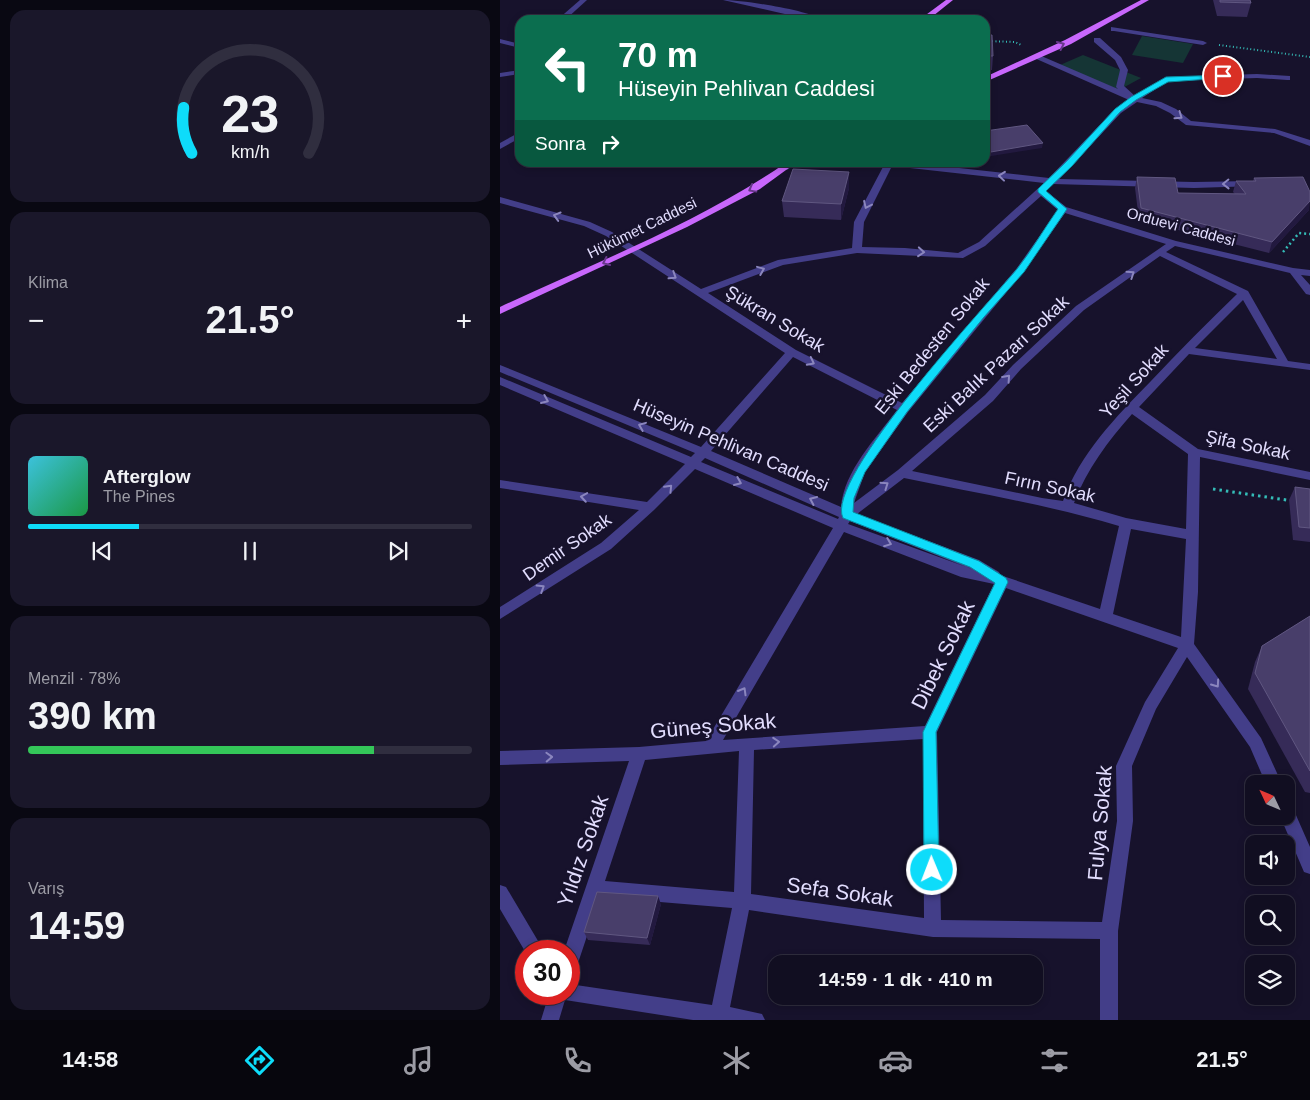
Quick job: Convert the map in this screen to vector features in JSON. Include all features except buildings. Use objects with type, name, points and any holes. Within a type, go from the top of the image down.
[{"type":"main road","points":[[930,15],[950,0]]},
{"type":"main road","points":[[990,78],[1098,27],[1146,0]]},
{"type":"main road","name":"Hükümet Caddesi","points":[[500,311],[632,250],[727,203],[757,187],[787,167]]},
{"type":"street","points":[[566,15],[584,0]]},
{"type":"street","points":[[726,0],[799,15]]},
{"type":"street","points":[[1114,29],[1203,43]]},
{"type":"street","points":[[1097,40],[1118,59],[1124,70],[1120,87],[1134,99]]},
{"type":"street","points":[[500,41],[515,45]]},
{"type":"street","points":[[1036,56],[1134,99],[1158,104],[1173,111],[1189,123],[1275,131],[1310,142]]},
{"type":"street","points":[[500,75],[515,73]]},
{"type":"street","points":[[699,293],[781,262],[857,250],[905,251],[960,256],[982,244],[1041,191],[1118,111],[1166,80],[1257,76],[1287,78]]},
{"type":"street","points":[[500,138],[510,140]]},
{"type":"street","points":[[500,146],[515,138]]},
{"type":"street","points":[[857,250],[859,222],[887,167]]},
{"type":"street","points":[[917,167],[1050,181],[1194,185],[1262,184]]},
{"type":"street","name":"Orduevi Caddesi","points":[[1041,191],[1063,209],[1173,243],[1293,271],[1310,273]]},
{"type":"street","name":"Şükran Sokak","points":[[500,200],[587,224],[609,234],[792,352],[904,409]]},
{"type":"street","name":"Eski Bedesten Sokak","points":[[710,748],[843,520],[848,498],[860,471],[904,409],[1020,270],[1063,209]]},
{"type":"street","name":"Eski Balık Pazarı Sokak","points":[[843,520],[902,473],[989,398],[1018,367],[1080,308],[1162,253],[1173,243]]},
{"type":"street","points":[[1162,253],[1244,293],[1285,364]]},
{"type":"street","points":[[1293,271],[1310,292]]},
{"type":"street","name":"Yeşil Sokak","points":[[1067,506],[1072,490],[1098,448],[1186,350],[1244,293]]},
{"type":"street","points":[[1186,350],[1310,367]]},
{"type":"street","points":[[703,452],[792,352]]},
{"type":"street","name":"Hüseyin Pehlivan Caddesi","points":[[500,368],[703,452],[843,520]]},
{"type":"street","name":"Hüseyin Pehlivan Caddesi","points":[[500,381],[693,463],[843,520],[966,573],[1002,582],[1187,645]]},
{"type":"street","name":"Şifa Sokak","points":[[1132,408],[1194,452],[1310,476]]},
{"type":"street","name":"Demir Sokak","points":[[500,614],[606,546],[650,507],[703,452]]},
{"type":"street","points":[[1194,452],[1191,592],[1187,645],[1256,743],[1270,775]]},
{"type":"street","name":"Fırın Sokak","points":[[902,473],[1042,503],[1067,506],[1126,523],[1191,534]]},
{"type":"street","points":[[500,484],[650,507]]},
{"type":"street","points":[[1106,617],[1126,523]]},
{"type":"street","name":"Dibek Sokak","points":[[932,928],[930,732],[1002,582]]},
{"type":"street","name":"Fulya Sokak","points":[[1109,1020],[1109,931],[1125,821],[1124,766],[1150,706],[1187,645]]},
{"type":"street","name":"Güneş Sokak","points":[[500,758],[639,754],[747,744],[930,732]]},
{"type":"street","points":[[719,1018],[742,901],[747,744]]},
{"type":"street","name":"Yıldız Sokak","points":[[577,940],[639,754]]},
{"type":"street","points":[[1292,825],[1310,866]]},
{"type":"street","name":"Sefa Sokak","points":[[594,888],[742,901],[932,928],[1109,931]]},
{"type":"street","points":[[500,894],[528,940]]},
{"type":"street","points":[[580,995],[719,1018],[756,1020]]},
{"type":"street","points":[[550,1020],[555,1005]]},
{"type":"path","points":[[990,41],[1015,42],[1027,49]]},
{"type":"path","points":[[1203,43],[1310,57]]},
{"type":"path","points":[[1271,266],[1299,233],[1310,234]]},
{"type":"path","points":[[1193,486],[1296,501]]},
{"type":"green space","points":[[1142,36],[1193,44],[1183,63],[1132,55]]},
{"type":"green space","points":[[1083,55],[1141,78],[1119,90],[1060,65]]},
{"type":"route","points":[[932,870],[930,732],[1002,582],[974,564],[847,515],[848,498],[860,471],[904,409],[1020,270],[1063,209],[1041,191],[1118,111],[1134,99],[1166,80],[1223,76]]}]
